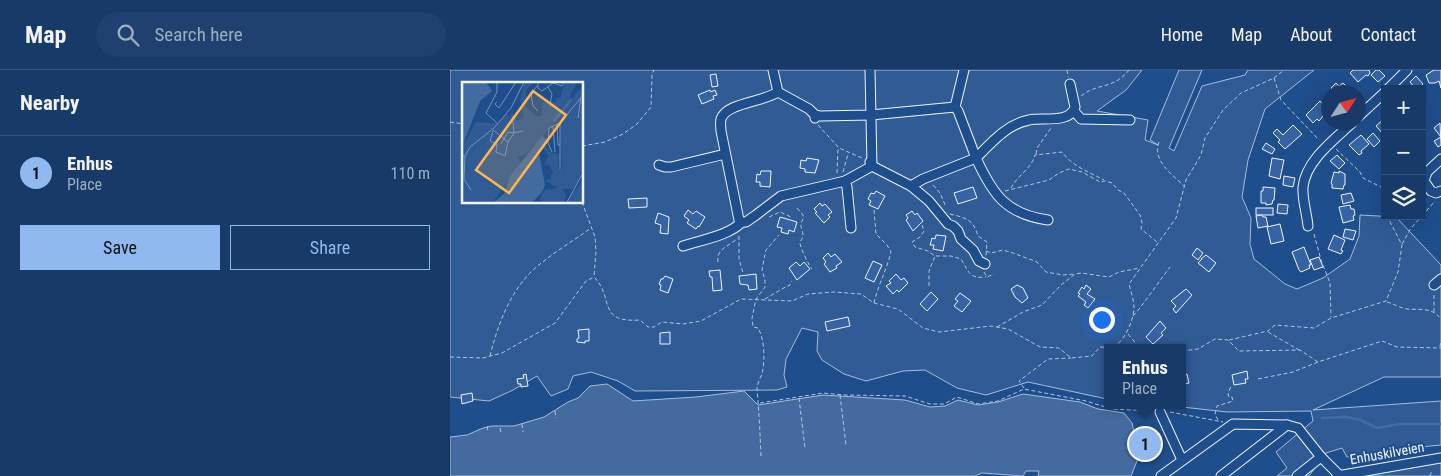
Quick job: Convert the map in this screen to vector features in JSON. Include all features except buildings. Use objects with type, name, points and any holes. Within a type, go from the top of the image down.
[{"type":"street","points":[[773,70],[778,92],[809,109],[815,116],[871,115],[955,107]]},
{"type":"street","points":[[869,163],[870,70]]},
{"type":"street","points":[[964,70],[955,107],[976,158],[992,189],[1003,202],[1024,216],[1048,220]]},
{"type":"street","points":[[1392,85],[1407,70]]},
{"type":"street","points":[[1070,84],[1074,100],[1074,111],[1082,118],[1130,120]]},
{"type":"street","points":[[740,224],[720,121],[722,116],[732,108],[767,98],[778,92]]},
{"type":"street","points":[[1366,110],[1381,96]]},
{"type":"street","points":[[911,186],[923,179],[976,158],[998,137],[1019,122],[1032,119],[1064,117],[1074,111]]},
{"type":"street","points":[[1308,226],[1303,186],[1309,170],[1316,158],[1345,130]]},
{"type":"street","points":[[658,165],[665,168],[726,154]]},
{"type":"street","points":[[1440,194],[1432,191],[1424,180],[1427,172],[1441,159]]},
{"type":"street","points":[[683,246],[722,233],[746,222],[781,196],[843,182],[869,163]]},
{"type":"street","points":[[869,163],[911,186],[929,201],[942,218],[958,231],[961,240],[973,250],[979,261],[985,264]]},
{"type":"street","points":[[843,182],[847,188],[851,228]]},
{"type":"street","points":[[1160,412],[1182,460]]},
{"type":"street","points":[[1161,476],[1233,424],[1286,425],[1301,430],[1321,457],[1338,475]]},
{"type":"street","points":[[1221,476],[1286,425]]},
{"type":"street","points":[[1297,476],[1321,457]]},
{"type":"street","name":"Enhuskilveien","points":[[1338,475],[1441,458]]},
{"type":"path","points":[[584,146],[606,142],[623,134],[637,124],[650,107],[654,70]]},
{"type":"path","points":[[1074,100],[1088,90],[1117,82],[1129,70]]},
{"type":"path","points":[[1119,344],[1122,336],[1127,333],[1134,308],[1129,284],[1176,218],[1186,180],[1201,155],[1205,138],[1223,110],[1241,94],[1274,78],[1284,70]]},
{"type":"path","points":[[1274,78],[1281,100],[1328,146],[1360,172],[1363,178],[1381,187]]},
{"type":"path","points":[[815,116],[816,124],[838,148],[869,163]]},
{"type":"path","points":[[1010,190],[1034,160],[1043,138],[1051,129],[1050,119]]},
{"type":"path","points":[[1159,142],[1157,152],[1161,163],[1184,187]]},
{"type":"path","points":[[838,148],[837,172],[843,182]]},
{"type":"path","points":[[1035,155],[1062,152],[1067,160],[1112,183],[1118,190],[1124,193],[1140,215],[1141,229],[1157,243]]},
{"type":"path","points":[[843,182],[844,164],[849,154]]},
{"type":"path","points":[[992,189],[1010,190],[1049,180],[1069,169],[1082,172],[1100,182],[1105,181]]},
{"type":"path","points":[[1426,211],[1440,194]]},
{"type":"path","points":[[583,204],[595,238],[594,277],[601,284],[609,312],[618,318],[640,320],[648,327],[654,327],[662,322],[683,324],[701,321],[741,299],[792,301],[808,294],[834,292],[861,294],[874,303],[898,309],[924,328],[939,332],[992,326],[1008,329],[1040,347],[1059,348],[1071,358]]},
{"type":"path","points":[[797,208],[803,215],[801,223],[803,235],[800,242],[807,262],[812,269]]},
{"type":"path","points":[[874,210],[876,234],[891,252],[888,266],[874,303]]},
{"type":"path","points":[[756,215],[760,218],[774,216],[780,212],[790,217]]},
{"type":"path","points":[[1389,220],[1402,245]]},
{"type":"path","points":[[1386,301],[1398,272],[1402,245],[1411,228],[1418,220]]},
{"type":"path","points":[[740,224],[739,259],[743,272]]},
{"type":"path","points":[[922,225],[924,232],[912,242],[915,247],[928,251],[935,256],[951,256],[961,259],[970,274],[977,278],[987,277]]},
{"type":"path","points":[[1308,226],[1315,236],[1321,260],[1330,283],[1331,318]]},
{"type":"path","points":[[490,356],[507,306],[521,283],[542,262],[591,228]]},
{"type":"path","points":[[761,456],[760,403],[757,386],[764,364],[762,352],[764,342],[758,328],[753,326],[752,318],[756,300],[765,287],[762,270],[766,250],[778,235]]},
{"type":"path","points":[[718,262],[720,251],[739,238]]},
{"type":"path","points":[[986,251],[991,253],[1003,250],[1036,262],[1046,272],[1063,275],[1081,273],[1109,277],[1119,272],[1141,268]]},
{"type":"path","points":[[929,288],[928,272],[935,256]]},
{"type":"path","points":[[1132,317],[1170,267]]},
{"type":"path","points":[[997,327],[1023,312],[1042,305],[1060,285],[1075,274]]},
{"type":"path","points":[[450,357],[483,358],[502,354],[555,323],[586,281],[594,277]]},
{"type":"path","points":[[763,300],[789,286],[792,281]]},
{"type":"path","points":[[1434,312],[1438,282]]},
{"type":"path","points":[[1186,350],[1198,349],[1215,339],[1228,340],[1268,332],[1275,325],[1314,328],[1331,318],[1386,301],[1405,309],[1426,309],[1434,312],[1441,319]]},
{"type":"path","points":[[1268,332],[1318,362]]},
{"type":"path","points":[[1127,333],[1137,344]]},
{"type":"path","points":[[1228,340],[1239,351],[1300,350]]},
{"type":"path","points":[[1258,380],[1293,372],[1382,341],[1397,347],[1440,348],[1441,340]]},
{"type":"path","points":[[1024,389],[1019,381],[1048,359],[1092,356],[1100,347],[1104,347]]},
{"type":"path","points":[[1218,421],[1215,414],[1217,406],[1233,402],[1232,397],[1229,397],[1228,394],[1230,386]]},
{"type":"path","points":[[760,403],[823,393],[905,396],[930,404],[944,404],[958,397],[978,404],[998,401],[1024,389],[1104,406]]},
{"type":"path","points":[[840,395],[846,446]]},
{"type":"path","points":[[798,397],[805,448]]},
{"type":"path","points":[[1128,409],[1178,413],[1233,424]]},
{"type":"path","points":[[555,411],[556,418]]},
{"type":"path","points":[[522,424],[524,432]]},
{"type":"path","points":[[487,426],[488,432]]},
{"type":"path","points":[[500,428],[501,433]]},
{"type":"path","points":[[1430,476],[1432,468]]},
{"type":"shaded area","points":[[450,70],[1142,70],[1126,90],[1097,111],[1148,120],[1145,140],[1158,145],[1150,140],[1179,70],[1202,70],[1169,148],[1174,151],[1202,86],[1245,75],[1248,70],[1314,70],[1265,109],[1248,160],[1242,197],[1251,218],[1250,244],[1254,259],[1285,284],[1297,289],[1323,278],[1350,259],[1359,236],[1360,215],[1381,216],[1381,220],[1399,220],[1441,265],[1441,377],[1384,377],[1313,410],[1441,401],[1441,445],[1379,451],[1347,457],[1342,448],[1326,453],[1309,476],[1277,476],[1287,468],[1276,452],[1313,421],[1311,411],[1227,412],[1186,407],[1186,344],[1104,344],[1104,398],[1028,382],[986,395],[957,388],[925,370],[903,371],[866,381],[844,374],[822,360],[817,351],[818,332],[802,328],[786,359],[784,375],[787,387],[777,390],[635,391],[618,381],[591,372],[573,376],[568,389],[551,396],[537,376],[489,401],[450,397]]},
{"type":"shaded area","points":[[607,384],[633,401],[696,397],[744,391],[758,405],[823,395],[905,400],[930,407],[945,406],[958,400],[978,405],[998,402],[1023,394],[1080,402],[1098,409],[1124,413],[1132,423],[1139,456],[1131,476],[1038,476],[1039,471],[1026,471],[1023,476],[982,473],[975,476],[450,476],[450,437],[467,435],[492,426],[514,426],[544,417],[578,398],[590,386]]},
{"type":"shaded area","points":[[1441,453],[1441,476],[1347,476],[1411,466]]},
{"type":"waterway","points":[[1322,418],[1346,417],[1360,420],[1377,428],[1399,424],[1441,424]]},
{"type":"place","name":"Enhus","points":[[1145,444]]}]
